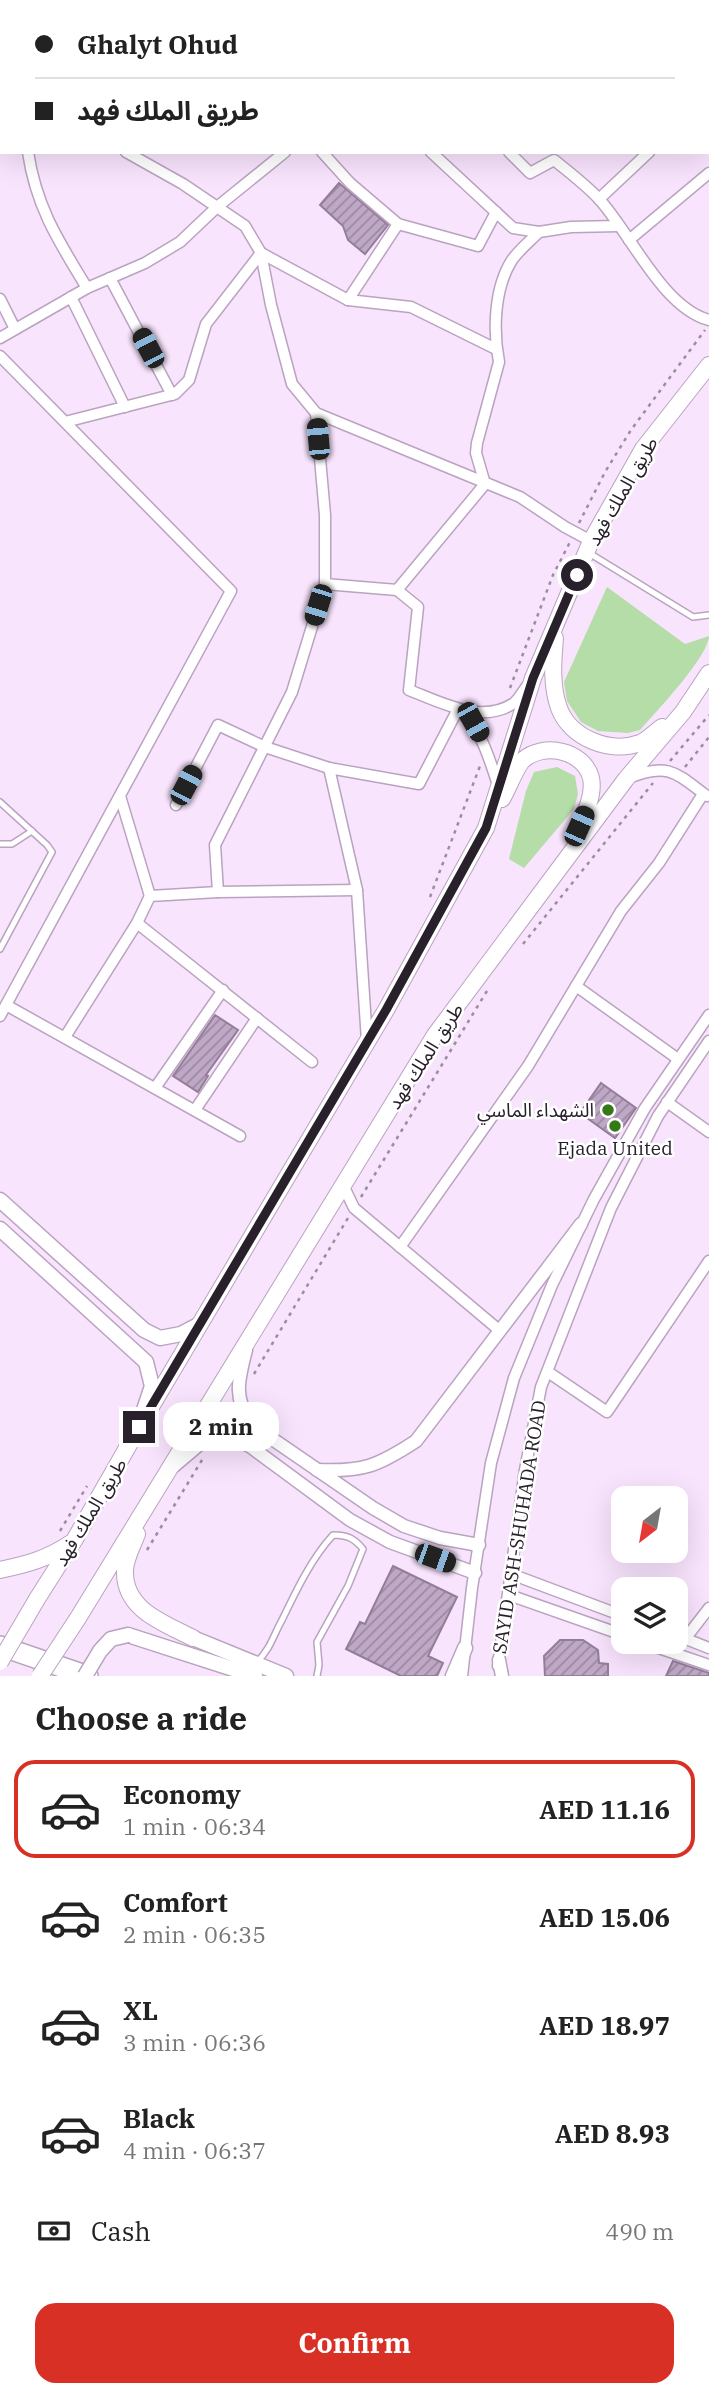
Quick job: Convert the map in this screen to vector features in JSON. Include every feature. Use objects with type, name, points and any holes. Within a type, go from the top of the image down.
[{"type":"highway","points":[[0,1646],[86,1676]]},
{"type":"main road","name":"طريق الملك فهد","points":[[0,1662],[367,1044],[486,828],[533,678],[589,547],[643,449],[709,365]]},
{"type":"main road","points":[[557,622],[554,689],[559,711],[574,730],[593,742],[609,747],[640,743],[682,712]]},
{"type":"main road","name":"طريق الملك فهد","points":[[40,1676],[435,1035],[625,779],[682,712],[709,673]]},
{"type":"main road","points":[[486,828],[523,761],[544,750],[571,753],[588,770],[592,781],[588,807],[562,864]]},
{"type":"main road","points":[[0,1200],[144,1330],[160,1338],[181,1334],[200,1324]]},
{"type":"main road","points":[[0,1229],[146,1362],[152,1386],[139,1427]]},
{"type":"main road","points":[[148,1503],[125,1570],[128,1591],[144,1613],[256,1670]]},
{"type":"main road","points":[[0,1570],[34,1563],[56,1553],[75,1539]]},
{"type":"main road","points":[[86,1676],[100,1651],[111,1639],[128,1635],[286,1676]]},
{"type":"main road","points":[[453,1676],[465,1648]]},
{"type":"street","points":[[29,154],[32,176],[49,225],[87,288]]},
{"type":"street","points":[[130,154],[183,184],[245,226],[261,254],[271,305],[292,384],[316,413],[520,497],[565,527],[589,547]]},
{"type":"street","points":[[0,338],[87,288],[145,263],[180,242],[217,207],[283,154]]},
{"type":"street","points":[[324,154],[350,183],[398,224],[478,246],[496,212]]},
{"type":"street","points":[[433,154],[513,228],[539,232],[571,227],[618,226]]},
{"type":"street","points":[[511,154],[530,173],[554,160],[599,199],[680,306],[709,320]]},
{"type":"street","points":[[599,199],[647,154]]},
{"type":"street","points":[[629,240],[709,173]]},
{"type":"street","points":[[348,300],[398,224]]},
{"type":"street","points":[[485,484],[476,453],[499,362],[496,349],[498,292],[512,260],[539,232]]},
{"type":"street","points":[[261,254],[348,300],[411,307],[496,349]]},
{"type":"street","points":[[65,422],[172,395],[189,380],[206,324],[261,254]]},
{"type":"street","points":[[110,278],[172,395]]},
{"type":"street","points":[[71,297],[125,407]]},
{"type":"street","points":[[0,299],[15,329]]},
{"type":"street","points":[[0,356],[231,591],[0,1016]]},
{"type":"street","points":[[218,892],[215,845],[292,692],[325,584],[325,515],[316,413]]},
{"type":"street","points":[[397,590],[485,484]]},
{"type":"street","points":[[325,584],[397,590],[418,607],[409,690],[458,709],[490,712],[514,703],[533,678]]},
{"type":"street","points":[[458,709],[473,722],[499,786]]},
{"type":"street","points":[[176,805],[218,725],[265,747],[329,768],[419,784],[458,709]]},
{"type":"street","points":[[329,768],[357,890],[367,1044]]},
{"type":"street","points":[[400,1247],[527,1066],[621,911],[706,796],[679,775],[663,769],[650,769],[625,779]]},
{"type":"street","points":[[65,1037],[137,923],[150,896],[120,796]]},
{"type":"street","points":[[150,896],[357,890]]},
{"type":"street","points":[[137,923],[312,1062]]},
{"type":"street","points":[[576,986],[678,1059]]},
{"type":"street","points":[[155,1088],[223,990]]},
{"type":"street","points":[[6,1005],[240,1136]]},
{"type":"street","name":"SAYID ASH-SHUHADA ROAD","points":[[462,1676],[491,1463],[514,1378],[552,1285],[582,1224],[645,1108],[709,1015]]},
{"type":"street","points":[[195,1110],[257,1018]]},
{"type":"street","name":"SAYID ASH-SHUHADA ROAD","points":[[499,1660],[525,1470],[541,1387],[611,1208],[658,1116],[709,1041]]},
{"type":"street","points":[[667,1102],[709,1132]]},
{"type":"street","points":[[343,1185],[354,1208],[499,1330]]},
{"type":"street","points":[[317,1471],[349,1471],[371,1466],[392,1457],[416,1441],[582,1224]]},
{"type":"street","points":[[548,1372],[607,1412],[709,1262]]},
{"type":"street","points":[[248,1339],[238,1385],[241,1410],[252,1425],[373,1508],[404,1525],[440,1538],[479,1545]]},
{"type":"street","points":[[166,1474],[207,1438],[227,1434],[251,1447],[360,1525],[390,1542],[475,1573]]},
{"type":"street","points":[[511,1574],[611,1612]]},
{"type":"street","points":[[509,1595],[611,1631]]},
{"type":"street","points":[[688,1629],[709,1608]]},
{"type":"street","points":[[688,1640],[709,1648]]},
{"type":"street","points":[[676,1654],[709,1665]]},
{"type":"street","points":[[499,1660],[499,1676]]},
{"type":"lane","points":[[589,547],[693,617],[709,615]]},
{"type":"lane","points":[[0,802],[52,852],[0,949]]},
{"type":"lane","points":[[0,844],[12,844],[32,831]]},
{"type":"lane","points":[[256,1670],[324,1544],[333,1535],[345,1535],[355,1540],[363,1549],[348,1586],[317,1642],[317,1676]]},
{"type":"path","points":[[577,526],[631,430],[709,326]]},
{"type":"path","points":[[509,692],[567,547]]},
{"type":"path","points":[[519,948],[709,715]]},
{"type":"path","points":[[679,775],[709,737]]},
{"type":"path","points":[[428,903],[486,750]]},
{"type":"path","points":[[254,1373],[488,989]]},
{"type":"path","points":[[148,1549],[202,1459]]},
{"type":"path","points":[[58,1535],[93,1476]]},
{"type":"green space","points":[[607,587],[685,644],[709,636],[700,657],[680,684],[640,730],[628,733],[598,731],[581,722],[567,701],[564,682]]},
{"type":"green space","points":[[557,767],[575,776],[578,794],[574,809],[524,868],[509,859],[526,791],[534,772]]},
{"type":"building","points":[[339,183],[388,225],[365,254],[348,240],[343,226],[320,205]]},
{"type":"building","points":[[215,1015],[238,1030],[206,1075],[208,1076],[198,1092],[173,1076]]},
{"type":"building","name":"الشهداء الماسي","points":[[601,1083],[636,1108],[615,1138],[580,1113]]},
{"type":"building","points":[[393,1566],[457,1597],[428,1656],[443,1663],[437,1676],[401,1676],[346,1649],[360,1622],[365,1624]]},
{"type":"building","points":[[560,1640],[583,1640],[598,1650],[599,1663],[608,1664],[608,1676],[545,1676],[544,1656]]},
{"type":"building","points":[[673,1661],[709,1673],[709,1676],[666,1676]]},
{"type":"place","name":"الشهداء الماسي","points":[[608,1110]]},
{"type":"place","name":"Ejada United","points":[[615,1126]]},
{"type":"route","points":[[139,1427],[386,1010],[486,828],[533,678],[577,575]]}]
